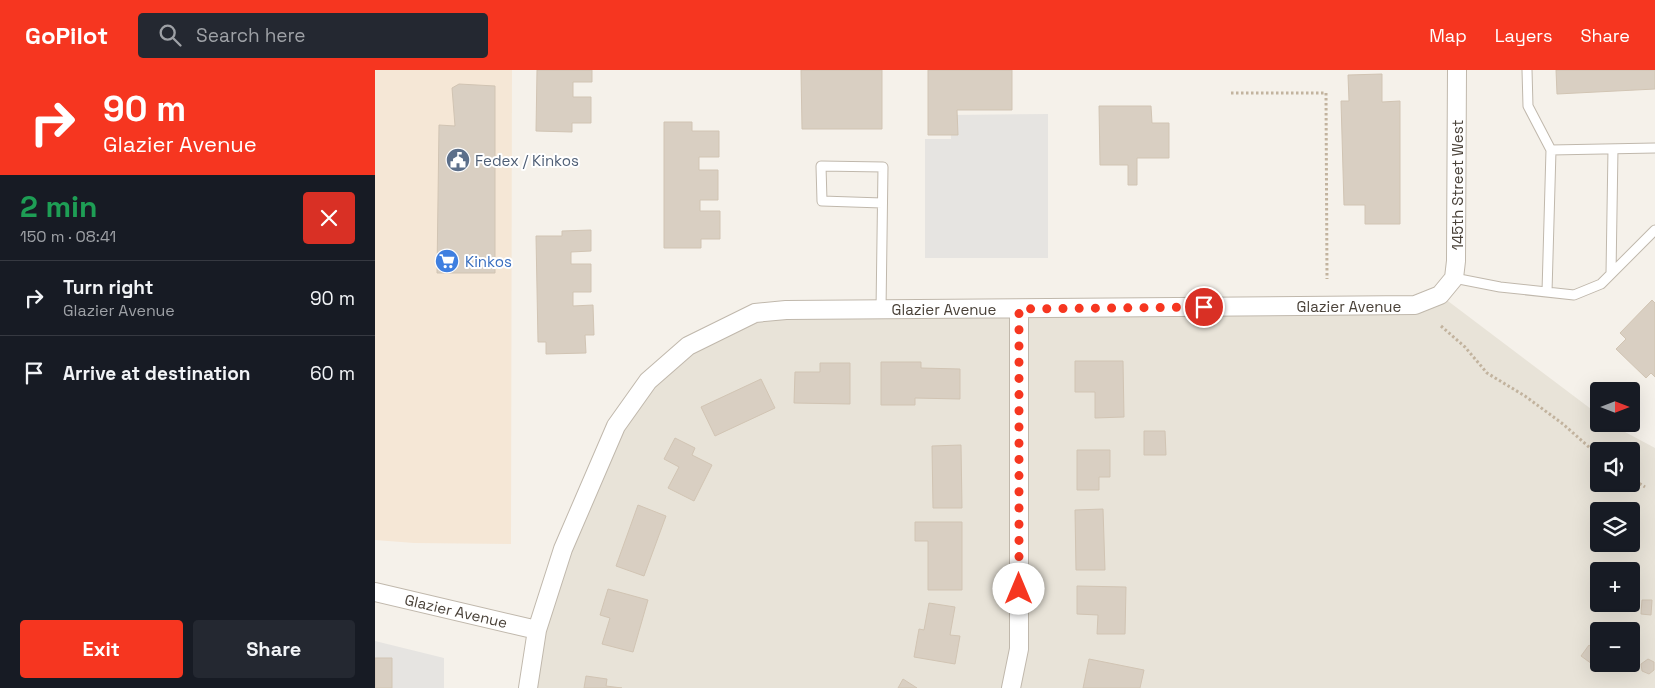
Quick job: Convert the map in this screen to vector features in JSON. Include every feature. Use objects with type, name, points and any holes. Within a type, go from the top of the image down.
[{"type":"street","name":"145th Street West","points":[[1454,278],[1457,261],[1457,70]]},
{"type":"street","name":"Glazier Avenue","points":[[528,688],[537,630],[563,549],[616,426],[647,381],[688,346],[755,313],[786,310],[1415,306],[1440,295],[1454,278]]},
{"type":"street","points":[[1011,688],[1019,648],[1019,309]]},
{"type":"street","name":"Glazier Avenue","points":[[375,592],[537,630]]},
{"type":"lane","points":[[1527,70],[1528,106],[1551,150],[1547,292]]},
{"type":"lane","points":[[1551,150],[1655,148]]},
{"type":"lane","points":[[1611,274],[1613,149]]},
{"type":"lane","points":[[881,310],[883,167],[821,166],[822,202],[882,202]]},
{"type":"lane","points":[[1454,278],[1500,287],[1574,295],[1601,284],[1655,230]]},
{"type":"path","points":[[1231,93],[1326,93],[1327,280]]},
{"type":"path","points":[[1441,326],[1465,347],[1487,373],[1525,396],[1555,418],[1590,448]]},
{"type":"path","points":[[1640,484],[1645,487]]},
{"type":"shaded area","points":[[375,70],[512,70],[511,544],[414,543],[375,540]]},
{"type":"shaded area","points":[[1048,114],[1048,258],[925,258],[925,139],[951,139],[950,115]]},
{"type":"shaded area","points":[[1440,295],[1590,408],[1590,432],[1625,432],[1655,448],[1655,688],[528,688],[563,549],[648,381],[755,313],[1415,305]]},
{"type":"shaded area","points":[[375,641],[444,658],[444,688],[375,688]]},
{"type":"building","points":[[537,70],[592,70],[592,82],[573,82],[573,97],[591,97],[591,123],[572,123],[572,132],[536,131]]},
{"type":"building","points":[[801,70],[882,70],[882,129],[802,129]]},
{"type":"building","points":[[928,70],[1012,70],[1012,110],[957,110],[958,135],[928,135]]},
{"type":"building","points":[[1556,70],[1655,70],[1655,89],[1557,94]]},
{"type":"building","points":[[1382,74],[1382,102],[1400,101],[1400,224],[1365,224],[1365,205],[1344,205],[1341,101],[1349,101],[1348,75]]},
{"type":"building","points":[[459,84],[495,86],[495,273],[437,273],[439,125],[455,126],[452,88]]},
{"type":"building","points":[[1099,106],[1151,106],[1152,123],[1169,123],[1169,158],[1137,158],[1137,185],[1128,185],[1128,165],[1100,165]]},
{"type":"building","points":[[664,122],[692,122],[692,131],[719,131],[719,157],[699,157],[699,170],[718,170],[718,200],[700,200],[700,211],[720,211],[720,239],[701,239],[701,248],[664,248]]},
{"type":"building","points":[[591,230],[591,251],[571,252],[571,264],[591,264],[591,292],[573,292],[573,306],[593,305],[594,335],[585,335],[586,353],[546,354],[546,342],[538,342],[536,236],[562,236],[562,231]]},
{"type":"building","points":[[1652,300],[1655,303],[1655,377],[1651,373],[1646,378],[1616,349],[1626,339],[1620,333]]},
{"type":"building","points":[[1075,361],[1123,361],[1124,417],[1095,418],[1095,392],[1075,392]]},
{"type":"building","points":[[881,362],[921,362],[921,368],[960,369],[960,399],[915,398],[915,405],[881,405]]},
{"type":"building","points":[[820,363],[850,363],[850,404],[794,403],[795,372],[820,372]]},
{"type":"building","points":[[761,379],[775,408],[715,436],[701,407]]},
{"type":"building","points":[[1144,431],[1165,431],[1166,455],[1144,455]]},
{"type":"building","points":[[675,438],[695,448],[692,455],[712,465],[694,501],[668,488],[679,467],[664,459]]},
{"type":"building","points":[[961,445],[962,508],[933,508],[932,446]]},
{"type":"building","points":[[1077,450],[1110,450],[1110,477],[1099,477],[1099,490],[1077,490]]},
{"type":"building","points":[[638,505],[666,516],[644,576],[616,566]]},
{"type":"building","points":[[1103,509],[1105,570],[1076,570],[1075,510]]},
{"type":"building","points":[[915,522],[962,522],[962,590],[928,590],[928,541],[915,541]]},
{"type":"building","points":[[1077,586],[1126,587],[1125,634],[1097,634],[1098,615],[1077,614]]},
{"type":"building","points":[[608,589],[648,600],[633,652],[602,644],[610,618],[600,615]]},
{"type":"building","points":[[1642,600],[1652,600],[1651,615],[1641,614]]},
{"type":"building","points":[[929,603],[955,607],[950,635],[960,636],[955,664],[914,657],[919,629],[924,630]]},
{"type":"building","points":[[1589,645],[1590,646],[1590,663],[1581,656]]},
{"type":"building","points":[[375,658],[392,658],[392,688],[375,688]]},
{"type":"building","points":[[1089,659],[1144,670],[1140,688],[1083,688]]},
{"type":"building","points":[[1648,659],[1654,662],[1654,670],[1649,674],[1642,671],[1641,664]]},
{"type":"building","points":[[586,676],[607,679],[606,686],[622,688],[584,688]]},
{"type":"building","points":[[903,679],[917,688],[898,688]]},
{"type":"place","name":"Fedex / Kinkos","points":[[458,160]]},
{"type":"place","name":"Kinkos","points":[[447,261]]},
{"type":"route","points":[[1019,589],[1019,309],[1204,307]]}]
